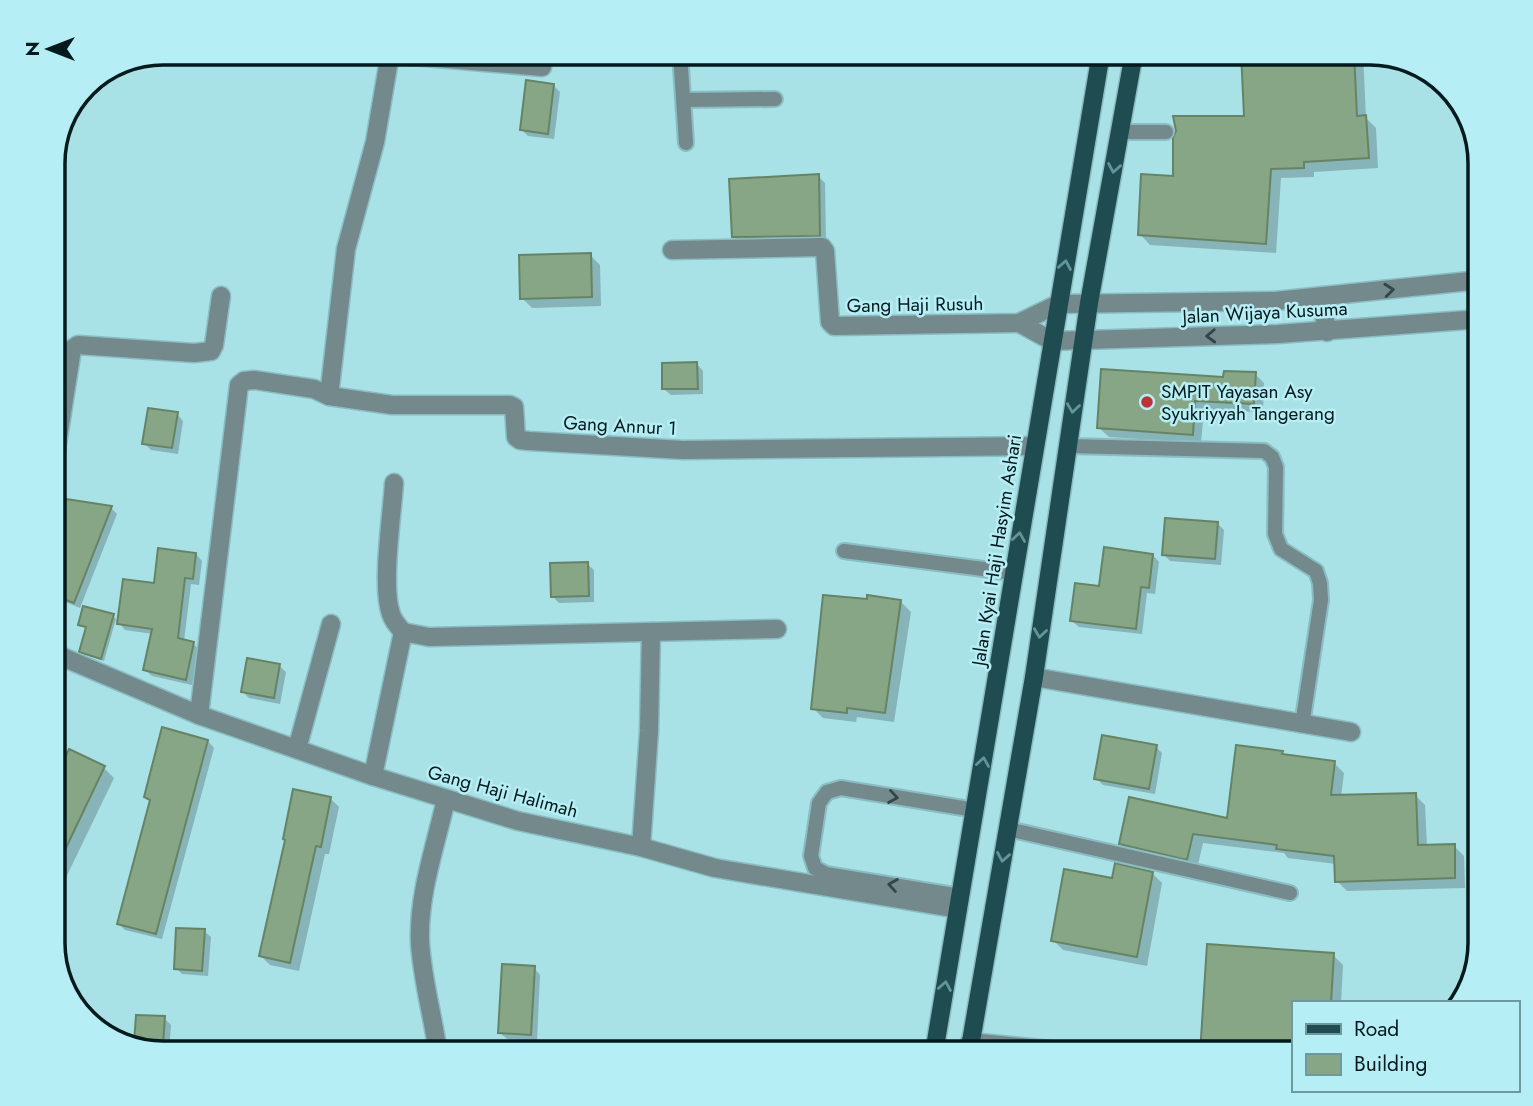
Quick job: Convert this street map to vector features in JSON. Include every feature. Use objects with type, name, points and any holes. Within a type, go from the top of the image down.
[{"type":"main road","name":"Jalan Kyai Haji Hasyim Ashari","points":[[936,1041],[1099,65]]},
{"type":"main road","points":[[970,1041],[1034,677],[1083,340],[1132,65]]},
{"type":"street","points":[[329,396],[346,249],[375,142],[388,65]]},
{"type":"street","points":[[534,65],[542,67]]},
{"type":"street","name":"Gang Haji Rusuh","points":[[672,250],[822,247],[825,251],[830,322],[834,326],[1019,323],[1058,304]]},
{"type":"street","name":"Jalan Wijaya Kusuma","points":[[1058,304],[1275,301],[1468,281]]},
{"type":"street","points":[[65,393],[72,349],[78,345],[211,352],[221,296]]},
{"type":"street","points":[[1321,298],[1327,332]]},
{"type":"street","name":"Jalan Wijaya Kusuma","points":[[1052,341],[1327,332],[1468,320]]},
{"type":"street","name":"Gang Haji Rusuh","points":[[1019,323],[1052,341]]},
{"type":"street","name":"Gang Annur 1","points":[[199,715],[239,385],[244,381],[254,380],[314,390],[329,396],[392,405],[510,405],[516,412],[516,437],[529,441],[683,450],[1034,446]]},
{"type":"street","points":[[394,483],[387,591],[390,612],[403,632],[429,637],[777,629]]},
{"type":"street","points":[[297,749],[331,624]]},
{"type":"street","points":[[373,776],[403,632]]},
{"type":"street","points":[[641,847],[649,731],[651,632]]},
{"type":"street","name":"Gang Haji Halimah","points":[[65,658],[199,715],[373,776],[518,821],[641,847],[715,868],[959,903]]},
{"type":"street","points":[[1034,677],[1351,732]]},
{"type":"street","points":[[436,1041],[425,981],[420,927],[446,799]]},
{"type":"lane","points":[[681,65],[687,143]]},
{"type":"lane","points":[[684,100],[775,99]]},
{"type":"lane","points":[[1121,132],[1166,132]]},
{"type":"lane","points":[[1068,446],[1232,449],[1264,451],[1272,457],[1276,467],[1275,534],[1282,549],[1316,571],[1320,583],[1321,600],[1302,725]]},
{"type":"lane","points":[[844,551],[1014,573]]},
{"type":"lane","points":[[959,903],[826,874],[815,867],[811,856],[819,803],[827,792],[841,788],[975,810]]},
{"type":"lane","points":[[1008,829],[1290,893]]},
{"type":"building","points":[[1242,65],[1355,65],[1357,116],[1366,115],[1369,158],[1304,162],[1304,168],[1271,169],[1266,244],[1138,235],[1141,174],[1173,176],[1173,138],[1176,131],[1173,116],[1244,116]]},
{"type":"building","points":[[526,80],[554,84],[548,134],[520,130]]},
{"type":"building","points":[[819,174],[820,236],[732,237],[729,179]]},
{"type":"building","points":[[591,253],[592,297],[520,299],[519,255]]},
{"type":"building","points":[[697,362],[698,389],[662,389],[662,363]]},
{"type":"building","name":"SMPIT Yayasan Asy Syukriyyah Tangerang","points":[[1101,369],[1223,377],[1224,371],[1256,372],[1254,404],[1195,401],[1193,435],[1097,428]]},
{"type":"building","points":[[148,408],[178,412],[172,448],[142,444]]},
{"type":"building","points":[[65,499],[112,506],[74,603],[65,600]]},
{"type":"building","points":[[1165,518],[1218,522],[1215,559],[1162,555]]},
{"type":"building","points":[[1104,547],[1153,554],[1149,588],[1141,587],[1136,629],[1070,621],[1075,583],[1099,586]]},
{"type":"building","points":[[158,548],[196,553],[193,579],[185,578],[178,638],[194,642],[186,680],[143,670],[152,629],[117,624],[123,579],[154,583]]},
{"type":"building","points":[[588,562],[589,596],[551,597],[550,563]]},
{"type":"building","points":[[823,595],[867,599],[867,595],[901,600],[885,713],[847,708],[847,713],[811,709]]},
{"type":"building","points":[[83,606],[114,614],[101,659],[79,652],[86,627],[78,625]]},
{"type":"building","points":[[247,658],[280,664],[274,698],[241,692]]},
{"type":"building","points":[[162,727],[208,740],[156,934],[117,924],[150,800],[144,797]]},
{"type":"building","points":[[1102,735],[1157,745],[1149,789],[1094,779]]},
{"type":"building","points":[[1236,745],[1335,761],[1331,795],[1416,793],[1418,845],[1455,844],[1455,878],[1335,882],[1334,856],[1193,834],[1187,860],[1119,844],[1129,797],[1227,818]]},
{"type":"building","points":[[69,749],[105,766],[65,850],[65,757]]},
{"type":"building","points":[[293,789],[331,797],[321,847],[316,846],[290,963],[259,956],[285,840],[283,839]]},
{"type":"building","points":[[1115,863],[1153,872],[1137,957],[1051,941],[1064,869],[1112,878]]},
{"type":"building","points":[[176,928],[205,929],[202,971],[174,969]]},
{"type":"building","points":[[1207,944],[1334,953],[1331,1001],[1292,1001],[1292,1041],[1201,1041]]},
{"type":"building","points":[[502,964],[535,966],[531,1035],[498,1033]]},
{"type":"building","points":[[136,1015],[165,1016],[163,1041],[134,1037]]},
{"type":"place","name":"SMPIT Yayasan Asy Syukriyyah Tangerang","points":[[1147,402]]}]
